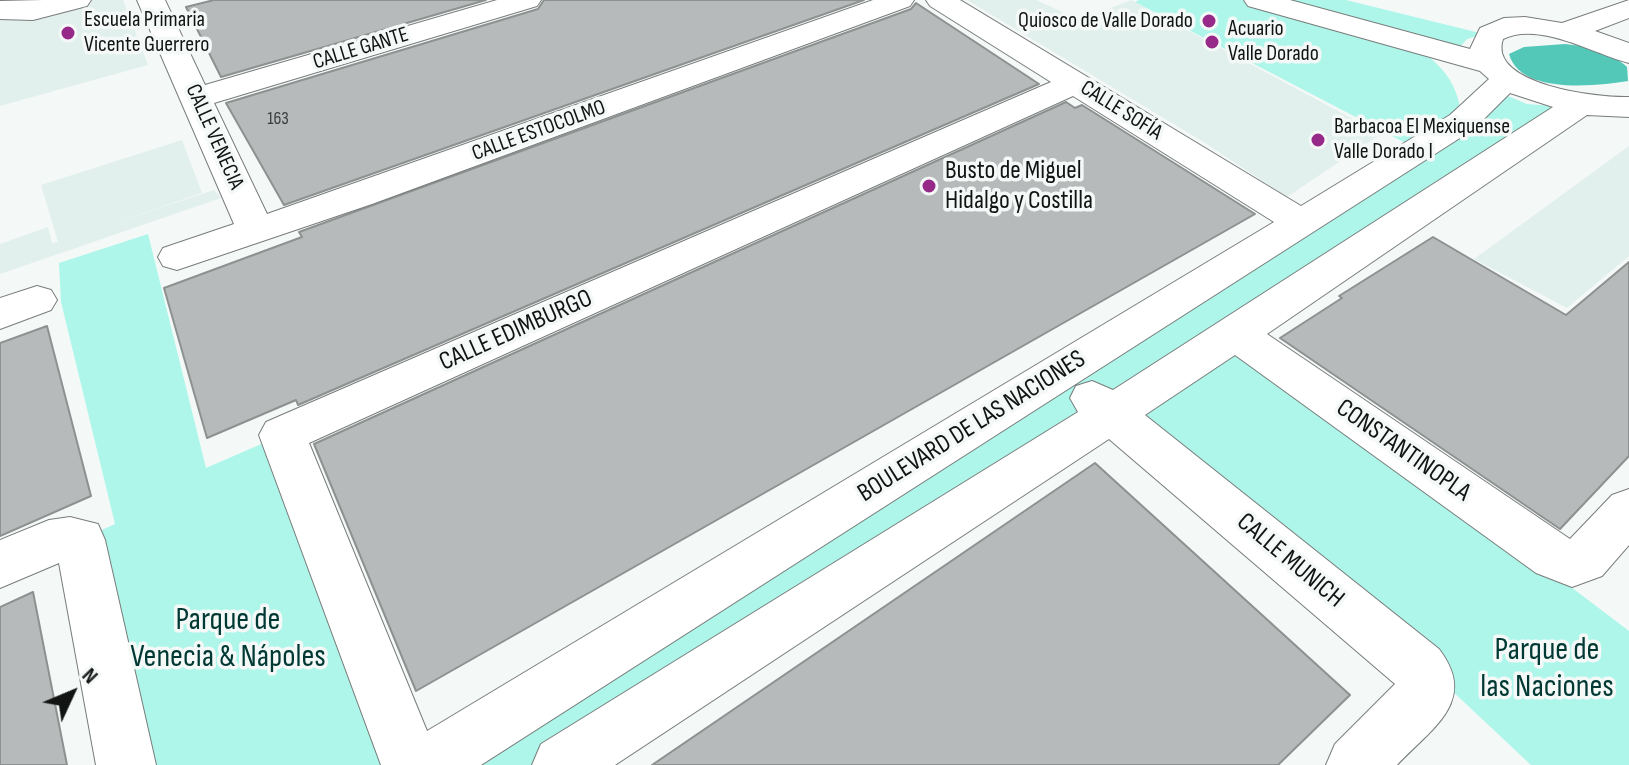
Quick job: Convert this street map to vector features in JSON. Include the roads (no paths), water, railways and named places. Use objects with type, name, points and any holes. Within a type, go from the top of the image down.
[{"type":"street","points":[[0,10],[33,11],[77,0]]},
{"type":"street","name":"CALLE GANTE","points":[[196,98],[527,0]]},
{"type":"street","name":"CALLE ESTOCOLMO","points":[[177,257],[900,0]]},
{"type":"street","name":"CALLE SOFÍA","points":[[940,0],[1302,223]]},
{"type":"street","points":[[1258,0],[1500,71],[1553,98],[1579,105],[1629,107]]},
{"type":"street","points":[[1346,0],[1426,18]]},
{"type":"street","name":"CALLE VENECIA","points":[[158,1],[196,98],[256,231]]},
{"type":"street","points":[[1558,29],[1629,8]]},
{"type":"street","points":[[1500,71],[1484,52],[1486,22],[1558,29],[1592,37],[1629,54]]},
{"type":"street","name":"BOULEVARD DE LAS NACIONES","points":[[427,765],[1462,122],[1500,71]]},
{"type":"street","name":"CALLE EDIMBURGO","points":[[411,765],[282,435],[1075,83]]},
{"type":"street","points":[[562,765],[1236,334],[1579,105]]},
{"type":"street","name":"CONSTANTINOPLA","points":[[1236,334],[1554,557],[1572,564],[1584,560],[1629,510]]},
{"type":"street","name":"CALLE MUNICH","points":[[1061,372],[1419,668],[1428,680],[1428,691],[1356,765]]},
{"type":"street","points":[[0,565],[51,542],[68,538],[80,540],[126,765]]},
{"type":"place","name":"Quiosco de Valle Dorado","points":[[1209,21]]},
{"type":"place","name":"Escuela Primaria Vicente Guerrero","points":[[68,33]]},
{"type":"place","name":"Acuario Valle Dorado","points":[[1212,42]]},
{"type":"place","name":"Barbacoa El Mexiquense Valle Dorado I","points":[[1318,140]]},
{"type":"place","name":"Busto de Miguel Hidalgo y Costilla","points":[[929,186]]},
{"type":"park label","name":"Parque de Venecia & Nápoles","points":[[228,640]]},
{"type":"park label","name":"Parque de las Naciones","points":[[1547,670]]}]
